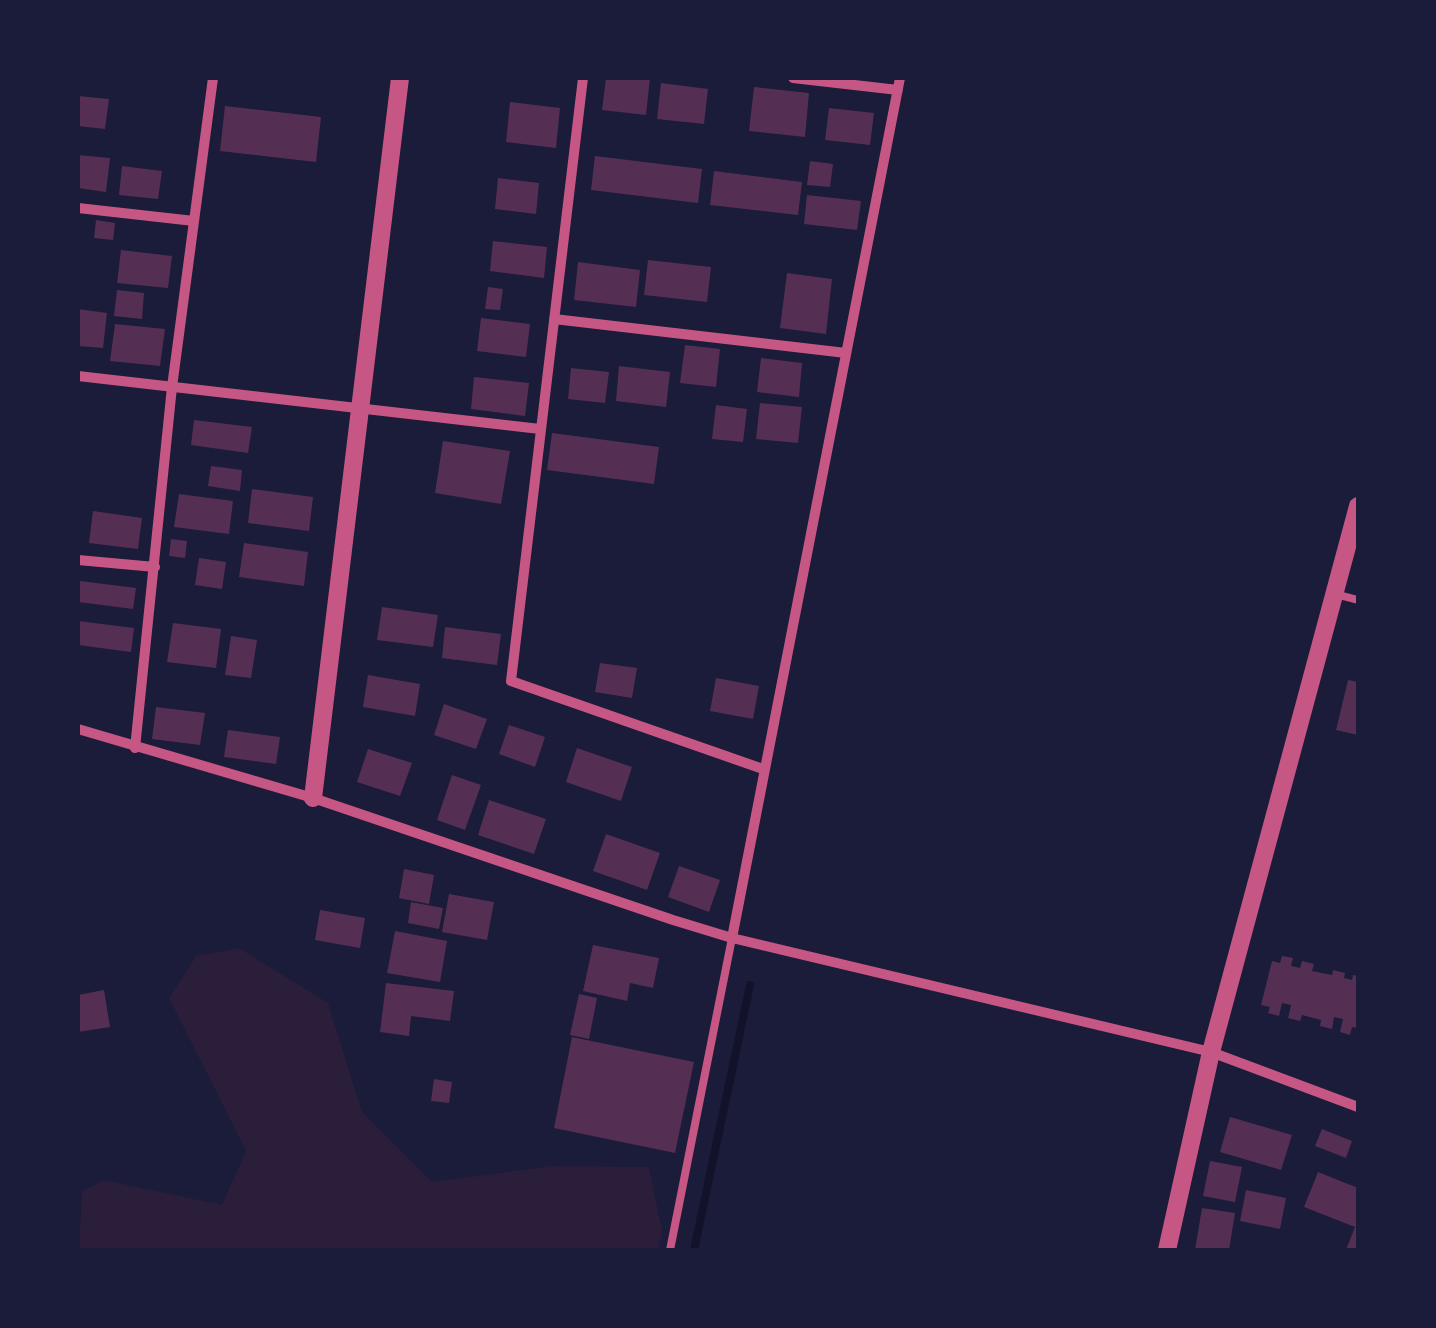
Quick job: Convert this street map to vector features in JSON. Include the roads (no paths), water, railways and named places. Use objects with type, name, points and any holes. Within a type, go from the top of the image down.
[{"type":"street","points":[[136,748],[172,387],[213,78]]},
{"type":"street","points":[[313,798],[400,78]]},
{"type":"street","points":[[584,78],[511,680],[763,769]]},
{"type":"street","points":[[732,938],[899,84],[793,78]]},
{"type":"street","points":[[78,208],[194,221]]},
{"type":"street","points":[[554,319],[846,352]]},
{"type":"street","points":[[78,376],[540,429]]},
{"type":"street","points":[[1168,1250],[1211,1052],[1358,506]]},
{"type":"street","points":[[78,560],[155,567]]},
{"type":"street","points":[[78,729],[313,798],[732,938],[1211,1052],[1358,1108]]},
{"type":"lane","points":[[1335,594],[1358,600]]},
{"type":"lane","points":[[670,1250],[732,938]]},
{"type":"waterway","points":[[694,1250],[750,985]]}]
